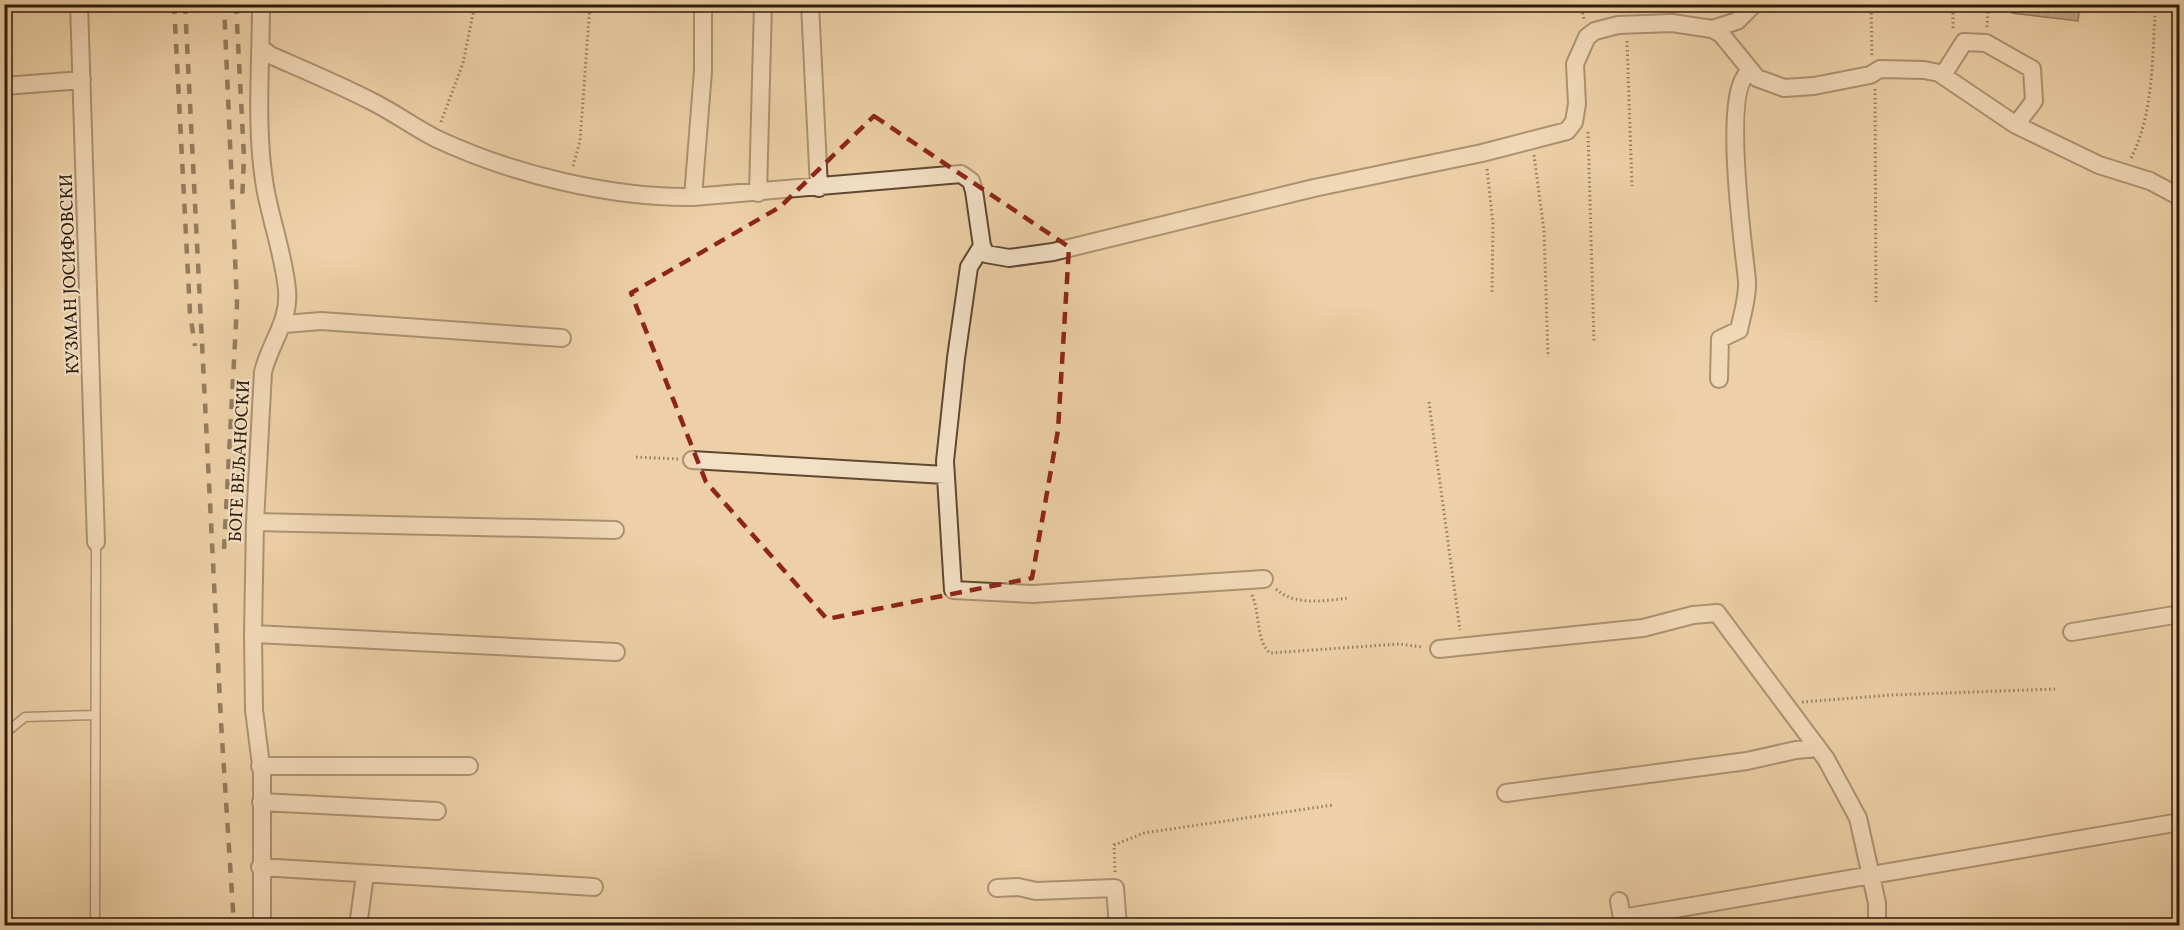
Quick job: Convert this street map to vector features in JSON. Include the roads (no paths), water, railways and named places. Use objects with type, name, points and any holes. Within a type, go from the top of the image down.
[{"type":"street","name":"КУЗМАН ЈОСИФОВСКИ","points":[[79,4],[96,542]]},
{"type":"street","name":"БОГЕ ВЕЉАНОСКИ","points":[[261,4],[260,141],[265,186],[288,291],[285,324],[267,357],[263,372],[255,522],[254,710],[260,766],[262,926]]},
{"type":"street","points":[[693,197],[703,71],[703,4]]},
{"type":"street","points":[[758,193],[763,4]]},
{"type":"street","points":[[810,4],[819,188]]},
{"type":"street","points":[[261,48],[270,55],[375,103],[435,138],[503,166],[569,181],[664,197],[693,197],[962,174],[970,181],[974,191],[982,246],[986,254],[995,256],[1053,252],[1314,188],[1482,153],[1567,131],[1574,122],[1576,111],[1575,64],[1579,50],[1587,37],[1595,31],[1622,24],[1672,23],[1712,29],[1737,21],[1754,4]]},
{"type":"street","points":[[1712,29],[1729,41],[1751,71],[1767,83],[1784,88],[1814,86],[1870,75],[1880,69],[1924,70],[1942,75],[2016,125],[2100,165],[2150,181],[2180,197]]},
{"type":"street","points":[[1942,75],[1964,42],[1986,43],[2032,69],[2034,101],[2016,125]]},
{"type":"street","points":[[1719,379],[1720,339],[1739,330],[1747,284],[1736,172],[1737,110],[1740,85],[1751,71]]},
{"type":"street","points":[[4,86],[82,80]]},
{"type":"street","points":[[982,246],[969,267],[956,358],[945,475],[953,590],[1033,594],[1264,579]]},
{"type":"street","points":[[285,324],[321,321],[562,338]]},
{"type":"street","points":[[692,460],[945,475]]},
{"type":"street","points":[[255,522],[615,530]]},
{"type":"street","points":[[1439,650],[1643,628],[1693,615],[1718,613],[1818,748],[1858,818],[1877,903],[1877,926]]},
{"type":"street","points":[[2072,632],[2180,614]]},
{"type":"street","points":[[253,634],[616,652]]},
{"type":"street","points":[[1506,793],[1747,761],[1796,750],[1818,748]]},
{"type":"street","points":[[260,766],[470,766]]},
{"type":"street","points":[[261,802],[437,811]]},
{"type":"street","points":[[1619,901],[1622,918],[2180,822]]},
{"type":"street","points":[[260,867],[594,887]]},
{"type":"street","points":[[358,926],[365,875]]},
{"type":"street","points":[[997,888],[1018,887],[1035,891],[1115,888],[1118,926]]},
{"type":"lane","points":[[95,926],[96,542]]},
{"type":"lane","points":[[4,734],[25,717],[94,715]]},
{"type":"railway","points":[[174,4],[190,313],[195,346]]},
{"type":"railway","points":[[185,4],[221,722],[234,926]]},
{"type":"railway","points":[[224,4],[237,304],[224,549]]},
{"type":"railway","points":[[236,4],[244,157],[242,202]]}]
